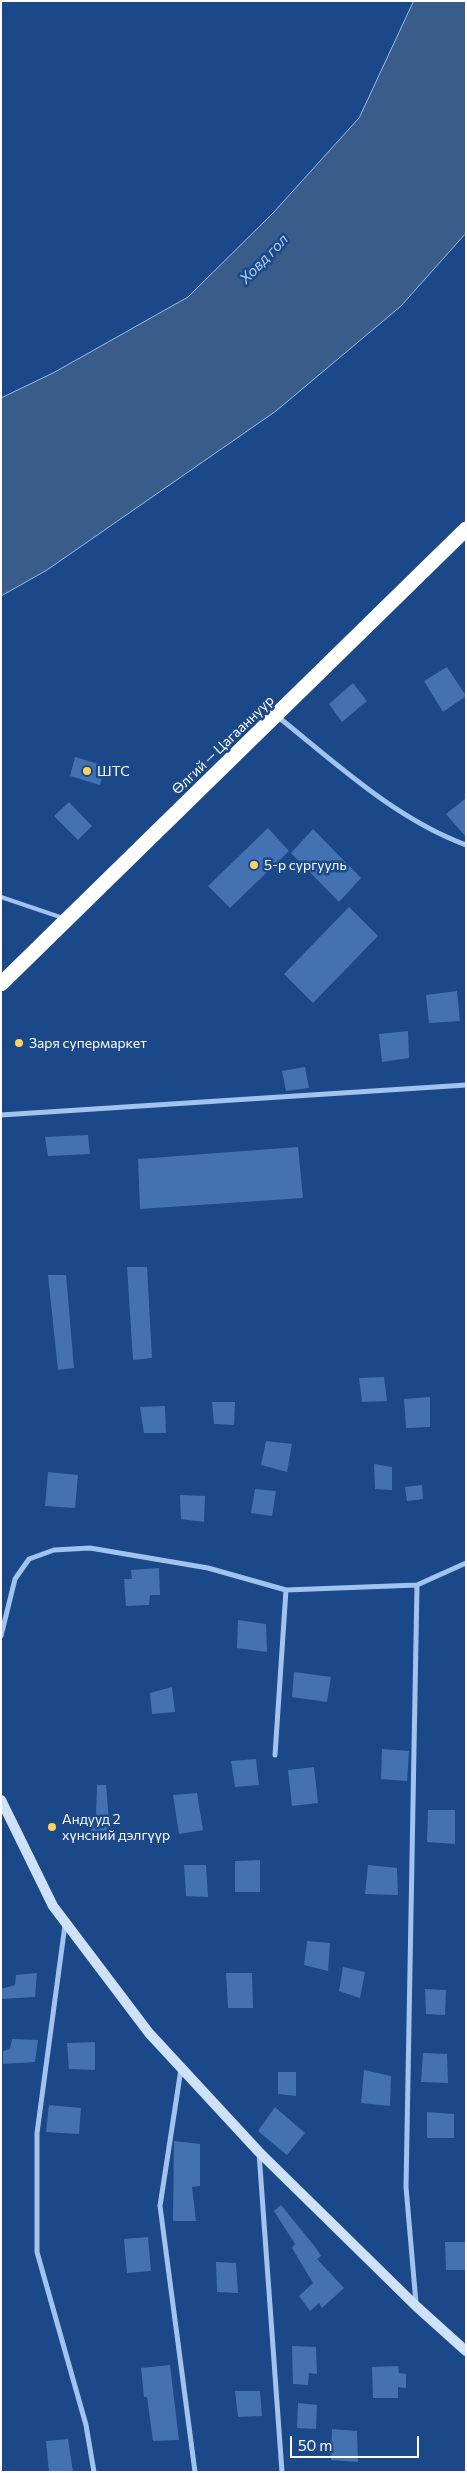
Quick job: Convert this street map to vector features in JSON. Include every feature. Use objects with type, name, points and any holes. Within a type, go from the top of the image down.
[{"type":"highway","name":"Өлгий — Цагааннуур","points":[[1,984],[466,529]]},
{"type":"street","points":[[277,716],[387,804],[435,834],[466,846]]},
{"type":"street","points":[[1,1115],[466,1085]]},
{"type":"street","points":[[1,1636],[16,1578],[29,1560],[54,1550],[90,1548],[208,1568],[286,1590],[418,1585],[466,1563]]},
{"type":"street","points":[[416,2306],[406,2187],[418,1585]]},
{"type":"street","points":[[275,1755],[286,1590]]},
{"type":"street","points":[[1,1800],[54,1906],[149,2033],[259,2152],[416,2306],[466,2351]]},
{"type":"street","points":[[66,1922],[37,2133],[37,2252],[86,2425],[94,2472]]},
{"type":"street","points":[[181,2068],[160,2206],[195,2472]]},
{"type":"street","points":[[259,2152],[282,2472]]},
{"type":"lane","points":[[1,897],[67,919]]},
{"type":"water","name":"Ховд гол","points":[[414,1],[466,1],[466,233],[401,306],[276,411],[47,570],[1,596],[1,398],[53,373],[188,297],[273,213],[359,118]]},
{"type":"building","points":[[447,667],[466,696],[443,712],[424,681]]},
{"type":"building","points":[[353,683],[367,701],[342,722],[329,704]]},
{"type":"building","name":"ШТС","points":[[75,757],[105,766],[100,785],[70,776]]},
{"type":"building","points":[[466,798],[466,837],[446,814]]},
{"type":"building","points":[[69,802],[92,826],[78,840],[54,816]]},
{"type":"building","points":[[268,828],[289,851],[230,908],[208,886]]},
{"type":"building","points":[[313,829],[361,878],[339,902],[291,853]]},
{"type":"building","points":[[349,907],[378,936],[313,1003],[284,974]]},
{"type":"building","points":[[457,991],[460,1021],[429,1023],[426,995]]},
{"type":"building","points":[[408,1031],[409,1058],[382,1062],[379,1034]]},
{"type":"building","points":[[305,1067],[309,1088],[286,1091],[282,1071]]},
{"type":"building","points":[[88,1135],[90,1154],[48,1156],[45,1137]]},
{"type":"building","points":[[298,1147],[303,1198],[140,1209],[138,1159]]},
{"type":"building","points":[[127,1267],[147,1267],[152,1358],[133,1360]]},
{"type":"building","points":[[48,1275],[66,1275],[74,1368],[58,1370]]},
{"type":"building","points":[[384,1377],[387,1401],[362,1402],[359,1378]]},
{"type":"building","points":[[430,1397],[430,1427],[406,1428],[404,1399]]},
{"type":"building","points":[[212,1402],[235,1402],[234,1425],[214,1424]]},
{"type":"building","points":[[165,1406],[166,1433],[144,1433],[140,1407]]},
{"type":"building","points":[[266,1441],[292,1444],[287,1472],[261,1465]]},
{"type":"building","points":[[374,1464],[392,1467],[392,1490],[375,1489]]},
{"type":"building","points":[[48,1472],[78,1475],[75,1508],[45,1506]]},
{"type":"building","points":[[422,1485],[423,1499],[407,1501],[405,1487]]},
{"type":"building","points":[[255,1489],[276,1491],[272,1516],[251,1513]]},
{"type":"building","points":[[180,1495],[205,1496],[204,1522],[181,1519]]},
{"type":"building","points":[[159,1568],[160,1595],[150,1595],[149,1605],[126,1606],[124,1579],[132,1579],[131,1570]]},
{"type":"building","points":[[238,1620],[266,1624],[267,1652],[237,1648]]},
{"type":"building","points":[[294,1672],[331,1677],[327,1702],[292,1697]]},
{"type":"building","points":[[172,1687],[175,1712],[152,1714],[150,1693]]},
{"type":"building","points":[[382,1749],[409,1751],[407,1781],[381,1779]]},
{"type":"building","points":[[256,1759],[259,1785],[235,1787],[231,1761]]},
{"type":"building","points":[[314,1767],[318,1803],[292,1806],[288,1770]]},
{"type":"building","points":[[97,1785],[106,1785],[110,1833],[91,1832],[90,1818],[96,1817]]},
{"type":"building","points":[[197,1793],[203,1830],[179,1834],[173,1795]]},
{"type":"building","points":[[428,1810],[455,1810],[455,1844],[427,1842]]},
{"type":"building","points":[[260,1860],[260,1892],[235,1892],[235,1861]]},
{"type":"building","points":[[184,1865],[206,1865],[208,1897],[186,1896]]},
{"type":"building","points":[[368,1865],[397,1868],[398,1895],[365,1894]]},
{"type":"building","points":[[307,1941],[330,1943],[328,1971],[304,1965]]},
{"type":"building","points":[[343,1967],[365,1972],[360,1998],[339,1991]]},
{"type":"building","points":[[37,1973],[35,1997],[1,1999],[1,1989],[15,1985],[16,1975]]},
{"type":"building","points":[[226,1973],[252,1973],[253,2008],[228,2008]]},
{"type":"building","points":[[425,1989],[446,1990],[445,2015],[426,2014]]},
{"type":"building","points":[[12,2039],[38,2040],[35,2062],[3,2064],[3,2051],[10,2049]]},
{"type":"building","points":[[95,2042],[95,2070],[69,2069],[67,2043]]},
{"type":"building","points":[[423,2053],[447,2054],[448,2083],[421,2082]]},
{"type":"building","points":[[364,2070],[391,2076],[390,2106],[361,2103]]},
{"type":"building","points":[[278,2072],[296,2072],[296,2096],[278,2094]]},
{"type":"building","points":[[49,2105],[81,2108],[79,2134],[46,2132]]},
{"type":"building","points":[[275,2107],[305,2133],[287,2155],[258,2131]]},
{"type":"building","points":[[427,2112],[454,2114],[454,2138],[427,2138]]},
{"type":"building","points":[[174,2141],[200,2144],[200,2186],[192,2187],[196,2221],[173,2221]]},
{"type":"building","points":[[281,2205],[316,2248],[321,2256],[317,2259],[344,2288],[322,2308],[319,2303],[310,2311],[299,2296],[313,2283],[292,2248],[295,2244],[274,2211]]},
{"type":"building","points":[[148,2237],[151,2271],[127,2273],[124,2239]]},
{"type":"building","points":[[445,2242],[466,2242],[466,2270],[446,2270]]},
{"type":"building","points":[[216,2262],[236,2263],[238,2293],[217,2292]]},
{"type":"building","points":[[292,2346],[316,2347],[317,2374],[309,2373],[308,2385],[293,2384]]},
{"type":"building","points":[[170,2365],[179,2440],[153,2441],[147,2397],[144,2397],[141,2368]]},
{"type":"building","points":[[398,2366],[399,2373],[406,2374],[406,2388],[398,2387],[398,2398],[373,2398],[372,2367]]},
{"type":"building","points":[[235,2391],[260,2391],[262,2416],[238,2417]]},
{"type":"building","points":[[298,2403],[317,2405],[316,2429],[297,2428]]},
{"type":"building","points":[[332,2429],[357,2431],[358,2462],[331,2460]]},
{"type":"building","points":[[68,2439],[73,2472],[49,2472],[46,2441]]},
{"type":"place","name":"ШТС","points":[[87,771]]},
{"type":"place","name":"5-р сургууль","points":[[254,865]]},
{"type":"place","name":"Заря супермаркет","points":[[19,1043]]},
{"type":"place","name":"Андууд 2 хүнсний дэлгүүр","points":[[52,1827]]}]
